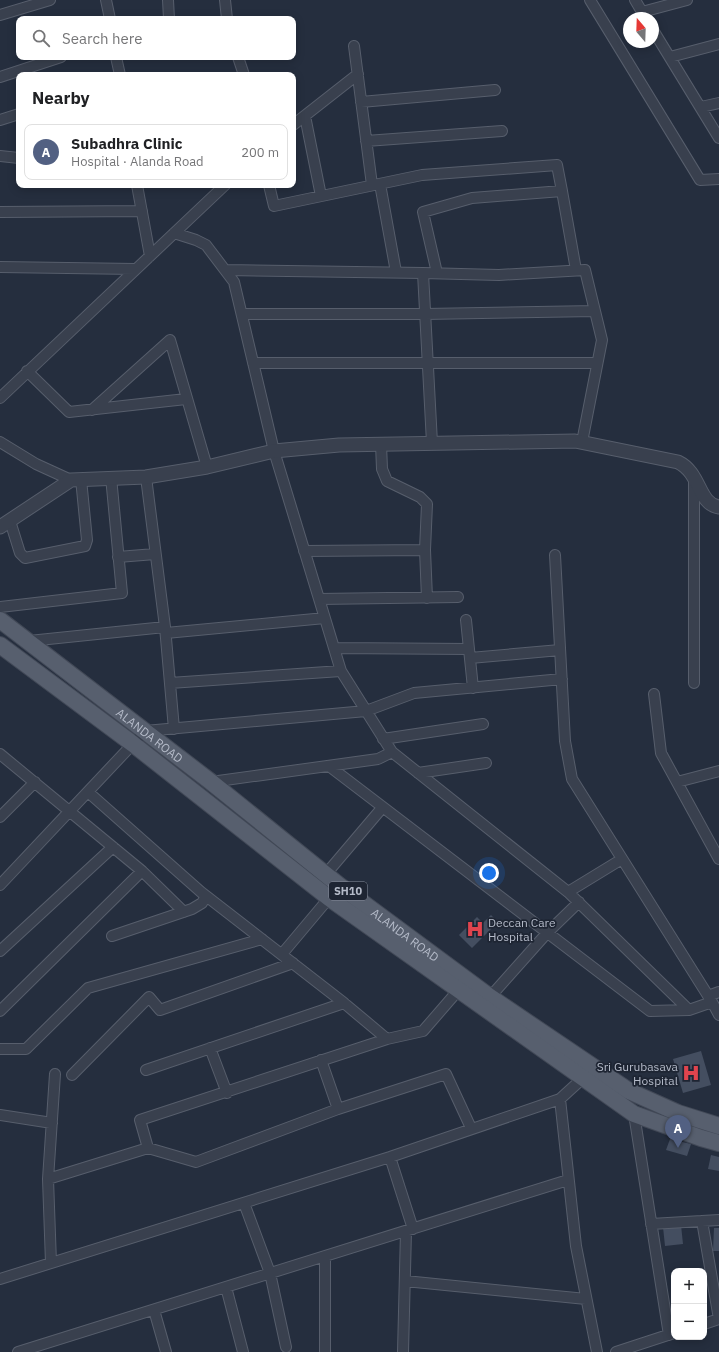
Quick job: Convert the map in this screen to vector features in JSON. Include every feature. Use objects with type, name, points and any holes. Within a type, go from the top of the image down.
[{"type":"main road","name":"ALANDA ROAD","points":[[0,620],[210,782],[326,874],[462,986],[583,1078],[634,1114],[719,1143]]},
{"type":"main road","name":"ALANDA ROAD","points":[[0,646],[133,744],[330,898],[462,986],[490,997],[599,1073],[629,1091],[678,1112],[719,1126]]},
{"type":"street","points":[[0,15],[50,0]]},
{"type":"street","points":[[106,0],[109,16]]},
{"type":"street","points":[[168,0],[169,16]]},
{"type":"street","points":[[225,0],[227,16]]},
{"type":"street","points":[[590,0],[700,180],[719,179]]},
{"type":"street","points":[[635,0],[642,12]]},
{"type":"street","points":[[653,12],[687,0]]},
{"type":"street","points":[[659,40],[719,138]]},
{"type":"street","points":[[670,58],[719,44]]},
{"type":"street","points":[[354,46],[366,141],[396,272]]},
{"type":"street","points":[[0,77],[52,60]]},
{"type":"street","points":[[117,60],[119,72]]},
{"type":"street","points":[[239,60],[243,72]]},
{"type":"street","points":[[296,123],[358,74]]},
{"type":"street","points":[[361,102],[495,90]]},
{"type":"street","points":[[700,107],[719,102]]},
{"type":"street","points":[[0,120],[16,115]]},
{"type":"street","points":[[305,116],[321,196]]},
{"type":"street","points":[[366,141],[502,131]]},
{"type":"street","points":[[0,156],[16,158]]},
{"type":"street","points":[[270,188],[274,206],[422,175],[557,165],[576,270]]},
{"type":"street","points":[[138,188],[150,256]]},
{"type":"street","points":[[0,398],[222,188]]},
{"type":"street","points":[[437,273],[424,212],[472,198],[562,191]]},
{"type":"street","points":[[0,212],[142,211]]},
{"type":"street","points":[[174,233],[206,245],[234,282],[274,451],[340,671],[392,752],[568,892],[689,1010]]},
{"type":"street","points":[[0,267],[135,269]]},
{"type":"street","points":[[226,270],[423,272],[499,275],[585,270],[602,340],[582,442]]},
{"type":"street","points":[[423,272],[432,443]]},
{"type":"street","points":[[242,314],[425,314],[595,311]]},
{"type":"street","points":[[92,410],[170,340],[207,467]]},
{"type":"street","points":[[253,363],[597,363]]},
{"type":"street","points":[[27,371],[68,412],[186,399]]},
{"type":"street","points":[[0,442],[36,464],[76,479],[146,476],[207,467],[274,451],[339,445],[576,441],[678,462],[686,466],[694,475],[707,501],[712,506],[719,507]]},
{"type":"street","points":[[381,444],[382,470],[387,481],[420,497],[428,504],[425,550],[427,598]]},
{"type":"street","points":[[694,475],[694,683]]},
{"type":"street","points":[[146,476],[166,630],[174,729]]},
{"type":"street","points":[[0,607],[122,593],[111,477]]},
{"type":"street","points":[[76,479],[87,540],[85,546],[25,558],[20,554],[5,524],[76,479]]},
{"type":"street","points":[[304,551],[425,550]]},
{"type":"street","points":[[118,557],[156,554]]},
{"type":"street","points":[[555,555],[565,741],[572,779],[719,1015]]},
{"type":"street","points":[[319,599],[458,597]]},
{"type":"street","points":[[29,641],[324,618]]},
{"type":"street","points":[[466,620],[473,688]]},
{"type":"street","points":[[334,648],[470,654],[560,650]]},
{"type":"street","points":[[170,683],[340,671]]},
{"type":"street","points":[[0,885],[145,731],[366,711],[414,693],[562,679]]},
{"type":"street","points":[[654,694],[661,752],[719,859]]},
{"type":"street","points":[[383,738],[483,724]]},
{"type":"street","points":[[210,782],[378,759],[392,752]]},
{"type":"street","points":[[0,754],[142,871],[184,912]]},
{"type":"street","points":[[418,773],[486,763]]},
{"type":"street","points":[[329,766],[382,808],[650,1011],[689,1010],[710,999],[719,992]]},
{"type":"street","points":[[677,782],[719,771]]},
{"type":"street","points":[[0,817],[35,782]]},
{"type":"street","points":[[88,792],[206,896],[282,954],[388,1039]]},
{"type":"street","points":[[326,874],[382,808]]},
{"type":"street","points":[[0,951],[113,847]]},
{"type":"street","points":[[568,892],[622,859]]},
{"type":"street","points":[[0,1011],[142,871]]},
{"type":"street","points":[[112,936],[184,912],[198,906],[206,896]]},
{"type":"street","points":[[282,954],[330,898]]},
{"type":"street","points":[[490,997],[547,933],[579,902]]},
{"type":"street","points":[[0,1049],[26,1048],[88,988],[262,939]]},
{"type":"street","points":[[72,1075],[149,997],[160,1010],[293,963]]},
{"type":"street","points":[[148,1148],[140,1120],[227,1093],[321,1060],[388,1039],[423,1030],[462,986]]},
{"type":"street","points":[[146,1070],[344,1003]]},
{"type":"street","points":[[210,1048],[227,1093]]},
{"type":"street","points":[[321,1060],[338,1109]]},
{"type":"street","points":[[0,1280],[390,1157],[471,1128],[560,1099],[583,1078],[599,1073]]},
{"type":"street","points":[[51,1263],[48,1179],[55,1074]]},
{"type":"street","points":[[48,1179],[148,1148],[196,1162],[338,1109],[446,1074],[471,1128]]},
{"type":"street","points":[[560,1099],[576,1246],[597,1352]]},
{"type":"street","points":[[616,1352],[671,1334],[651,1224],[634,1114]]},
{"type":"street","points":[[0,1115],[52,1123]]},
{"type":"street","points":[[390,1157],[409,1230],[405,1281],[406,1352]]},
{"type":"street","points":[[18,1352],[568,1180]]},
{"type":"street","points":[[244,1203],[270,1273],[286,1347]]},
{"type":"street","points":[[651,1224],[719,1220]]},
{"type":"street","points":[[702,1221],[719,1319],[707,1323]]},
{"type":"street","points":[[324,1352],[325,1256]]},
{"type":"street","points":[[405,1281],[586,1299]]},
{"type":"street","points":[[226,1287],[243,1352]]},
{"type":"street","points":[[154,1310],[166,1352]]},
{"type":"building","points":[[491,915],[498,922],[472,948],[459,935],[477,917],[483,923]]},
{"type":"building","points":[[701,1051],[711,1085],[683,1093],[673,1059]]},
{"type":"building","points":[[670,1139],[691,1144],[687,1156],[666,1150]]},
{"type":"building","points":[[711,1155],[719,1157],[719,1171],[708,1169]]},
{"type":"building","points":[[681,1225],[683,1244],[665,1246],[663,1227]]},
{"type":"building","points":[[714,1228],[719,1228],[719,1251],[713,1251]]},
{"type":"place","name":"Deccan Care Hospital","points":[[475,929]]},
{"type":"place","name":"Sri Gurubasava Hospital","points":[[691,1073]]},
{"type":"place","name":"Subadhra Clinic","points":[[678,1148]]}]
